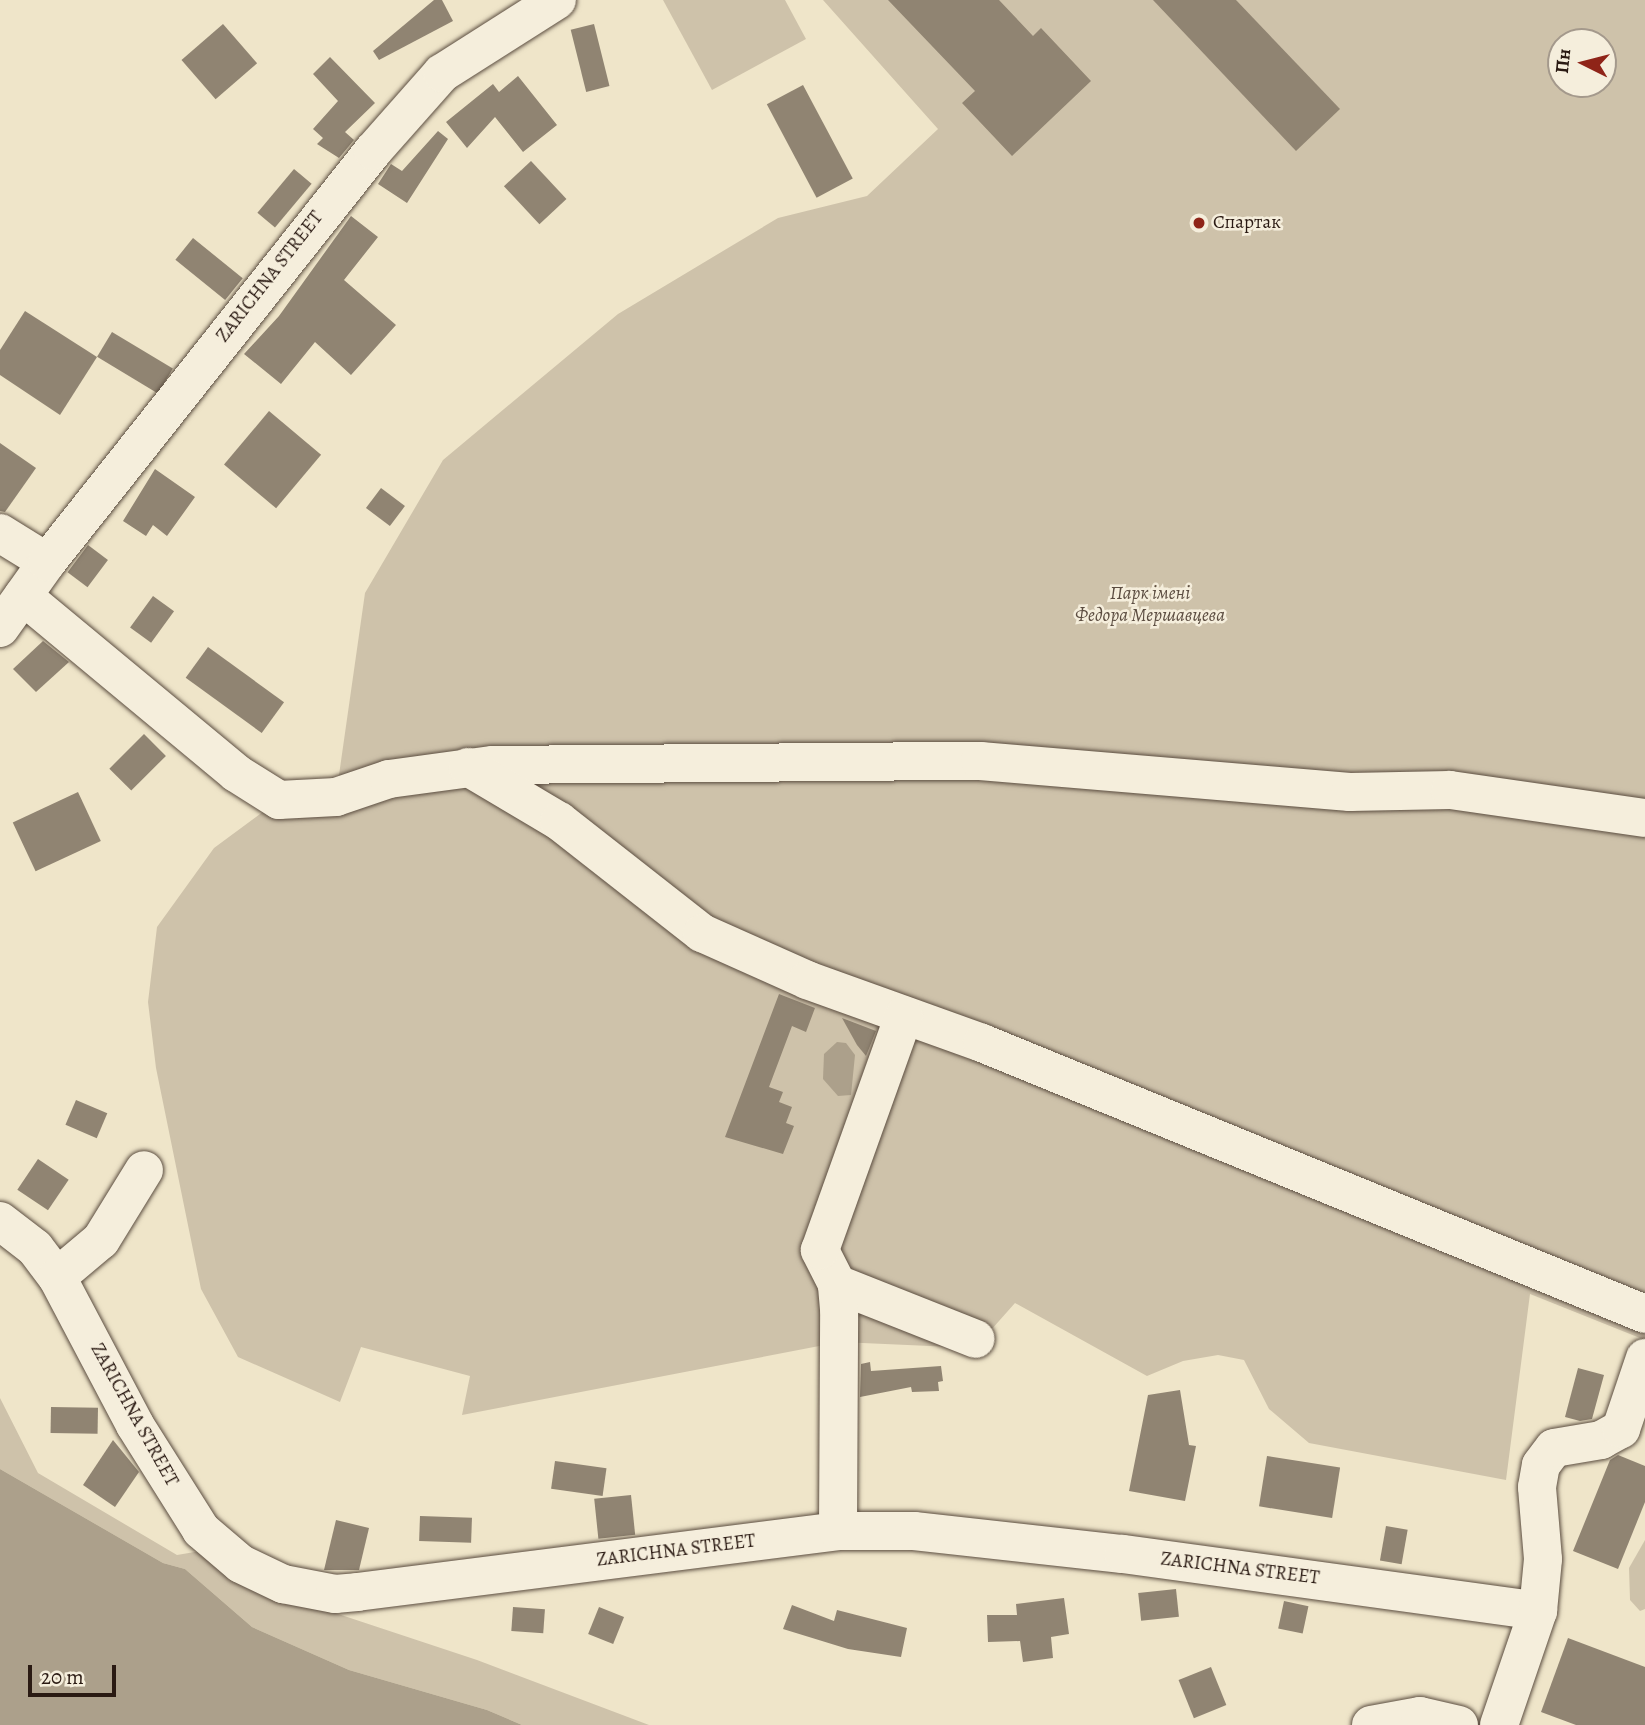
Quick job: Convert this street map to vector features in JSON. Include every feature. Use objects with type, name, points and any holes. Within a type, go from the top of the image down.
[{"type":"street","name":"ZARICHNA STREET","points":[[0,628],[47,562],[311,223],[433,83],[556,0]]},
{"type":"street","points":[[0,533],[47,562]]},
{"type":"street","points":[[23,596],[236,773],[279,800],[336,797],[389,779],[468,767],[980,761],[1350,792],[1450,790],[1645,818]]},
{"type":"street","points":[[468,767],[559,821],[702,933],[807,980],[982,1043],[1645,1314]]},
{"type":"street","points":[[838,1531],[837,1284],[820,1250],[904,1016]]},
{"type":"street","points":[[57,1277],[101,1240],[144,1170]]},
{"type":"street","name":"ZARICHNA STREET","points":[[0,1221],[35,1248],[57,1277],[135,1425],[201,1530],[241,1564],[284,1584],[335,1594],[838,1531],[914,1531],[1123,1554],[1538,1611]]},
{"type":"street","points":[[837,1284],[976,1339]]},
{"type":"street","points":[[1499,1725],[1538,1611],[1543,1559],[1537,1487],[1541,1465],[1554,1448],[1601,1440],[1621,1429],[1645,1359]]},
{"type":"street","points":[[1371,1725],[1420,1716],[1459,1725]]},
{"type":"green space","points":[[663,0],[785,0],[806,39],[712,90]]},
{"type":"green space","name":"Парк імені Федора Мершавцева","points":[[823,0],[1645,0],[1645,1340],[1530,1294],[1506,1480],[1309,1443],[1269,1409],[1244,1360],[1218,1355],[1183,1361],[1147,1376],[1015,1303],[975,1348],[840,1342],[462,1415],[470,1376],[361,1347],[340,1402],[238,1357],[201,1289],[156,1068],[148,1002],[157,927],[214,848],[279,800],[336,796],[365,593],[443,460],[618,314],[778,218],[867,196],[938,129]]},
{"type":"green space","points":[[0,1398],[38,1473],[177,1555],[224,1547],[305,1603],[477,1660],[649,1725],[522,1725],[487,1710],[349,1670],[252,1627],[185,1569],[163,1563],[0,1469]]},
{"type":"green space","points":[[1645,1540],[1645,1609],[1640,1611],[1630,1600],[1629,1568]]},
{"type":"shaded area","points":[[837,1042],[846,1043],[855,1055],[851,1095],[838,1096],[823,1079],[824,1054]]},
{"type":"shaded area","points":[[0,1469],[163,1563],[185,1569],[252,1627],[349,1670],[487,1710],[522,1725],[0,1725]]},
{"type":"building","points":[[434,0],[442,0],[453,21],[379,60],[373,51]]},
{"type":"building","points":[[888,0],[999,0],[1033,36],[1041,28],[1091,81],[1012,156],[962,103],[975,91]]},
{"type":"building","points":[[1153,0],[1236,0],[1340,109],[1296,151]]},
{"type":"building","points":[[223,24],[257,63],[216,99],[181,60]]},
{"type":"building","points":[[594,24],[609,86],[586,92],[571,30]]},
{"type":"building","points":[[330,57],[375,103],[345,132],[354,140],[339,158],[317,144],[323,138],[313,129],[338,101],[313,74]]},
{"type":"building","points":[[518,76],[557,125],[523,152],[495,117],[467,148],[446,122],[493,84],[499,92]]},
{"type":"building","points":[[803,85],[853,179],[817,198],[767,104]]},
{"type":"building","points":[[438,131],[448,139],[407,203],[378,184],[391,164],[402,171]]},
{"type":"building","points":[[531,161],[566,199],[539,224],[504,186]]},
{"type":"building","points":[[294,169],[312,184],[275,227],[257,213]]},
{"type":"building","points":[[351,216],[378,237],[344,280],[396,325],[351,375],[315,342],[281,384],[244,354],[279,316]]},
{"type":"building","points":[[193,238],[243,278],[225,300],[175,260]]},
{"type":"building","points":[[25,311],[97,357],[60,415],[0,375],[0,350]]},
{"type":"building","points":[[112,332],[173,369],[158,393],[97,357]]},
{"type":"building","points":[[269,411],[321,455],[276,508],[224,465]]},
{"type":"building","points":[[0,443],[36,468],[5,512],[0,511]]},
{"type":"building","points":[[155,469],[195,497],[167,536],[153,525],[146,536],[123,521]]},
{"type":"building","points":[[381,488],[405,506],[390,526],[366,508]]},
{"type":"building","points":[[88,545],[108,560],[88,587],[68,572]]},
{"type":"building","points":[[153,596],[174,611],[151,643],[130,628]]},
{"type":"building","points":[[43,641],[69,662],[36,692],[13,669]]},
{"type":"building","points":[[208,647],[284,702],[262,733],[186,678]]},
{"type":"building","points":[[144,734],[166,756],[131,791],[109,769]]},
{"type":"building","points":[[78,792],[101,841],[36,871],[13,822]]},
{"type":"building","points":[[779,994],[815,1008],[806,1032],[792,1026],[769,1087],[783,1092],[779,1102],[792,1107],[786,1123],[794,1126],[783,1154],[725,1137]]},
{"type":"building","points":[[842,1018],[876,1031],[866,1056],[857,1045]]},
{"type":"building","points":[[76,1100],[107,1113],[97,1138],[65,1125]]},
{"type":"building","points":[[38,1159],[69,1180],[48,1210],[17,1190]]},
{"type":"building","points":[[870,1362],[871,1371],[941,1366],[943,1381],[938,1382],[939,1391],[912,1392],[911,1387],[860,1397],[861,1364]]},
{"type":"building","points":[[1578,1368],[1604,1375],[1592,1419],[1580,1421],[1565,1417]]},
{"type":"building","points":[[1180,1390],[1189,1445],[1196,1446],[1185,1501],[1129,1491],[1148,1395]]},
{"type":"building","points":[[51,1407],[98,1408],[98,1434],[51,1433]]},
{"type":"building","points":[[113,1440],[139,1472],[115,1507],[83,1485]]},
{"type":"building","points":[[1618,1455],[1645,1466],[1645,1502],[1618,1569],[1573,1551],[1610,1460]]},
{"type":"building","points":[[1267,1456],[1340,1468],[1332,1518],[1259,1506]]},
{"type":"building","points":[[555,1461],[606,1468],[603,1496],[551,1489]]},
{"type":"building","points":[[631,1495],[635,1535],[598,1539],[594,1499]]},
{"type":"building","points":[[420,1516],[472,1518],[471,1543],[419,1541]]},
{"type":"building","points":[[336,1520],[369,1528],[359,1570],[324,1570]]},
{"type":"building","points":[[1386,1526],[1408,1530],[1402,1564],[1380,1560]]},
{"type":"building","points":[[1176,1589],[1179,1617],[1141,1621],[1138,1593]]},
{"type":"building","points":[[1064,1598],[1069,1634],[1051,1637],[1053,1658],[1023,1662],[1020,1641],[988,1642],[987,1615],[1017,1615],[1016,1604]]},
{"type":"building","points":[[1284,1601],[1308,1606],[1303,1634],[1278,1628]]},
{"type":"building","points":[[792,1605],[834,1621],[837,1610],[907,1628],[901,1657],[848,1649],[783,1629]]},
{"type":"building","points":[[513,1607],[545,1609],[543,1633],[511,1631]]},
{"type":"building","points":[[599,1607],[624,1617],[613,1644],[588,1634]]},
{"type":"building","points":[[1568,1638],[1645,1667],[1645,1725],[1576,1725],[1541,1712]]},
{"type":"building","points":[[1211,1667],[1226,1705],[1194,1718],[1179,1680]]},
{"type":"place","name":"Спартак","points":[[1199,223]]}]
